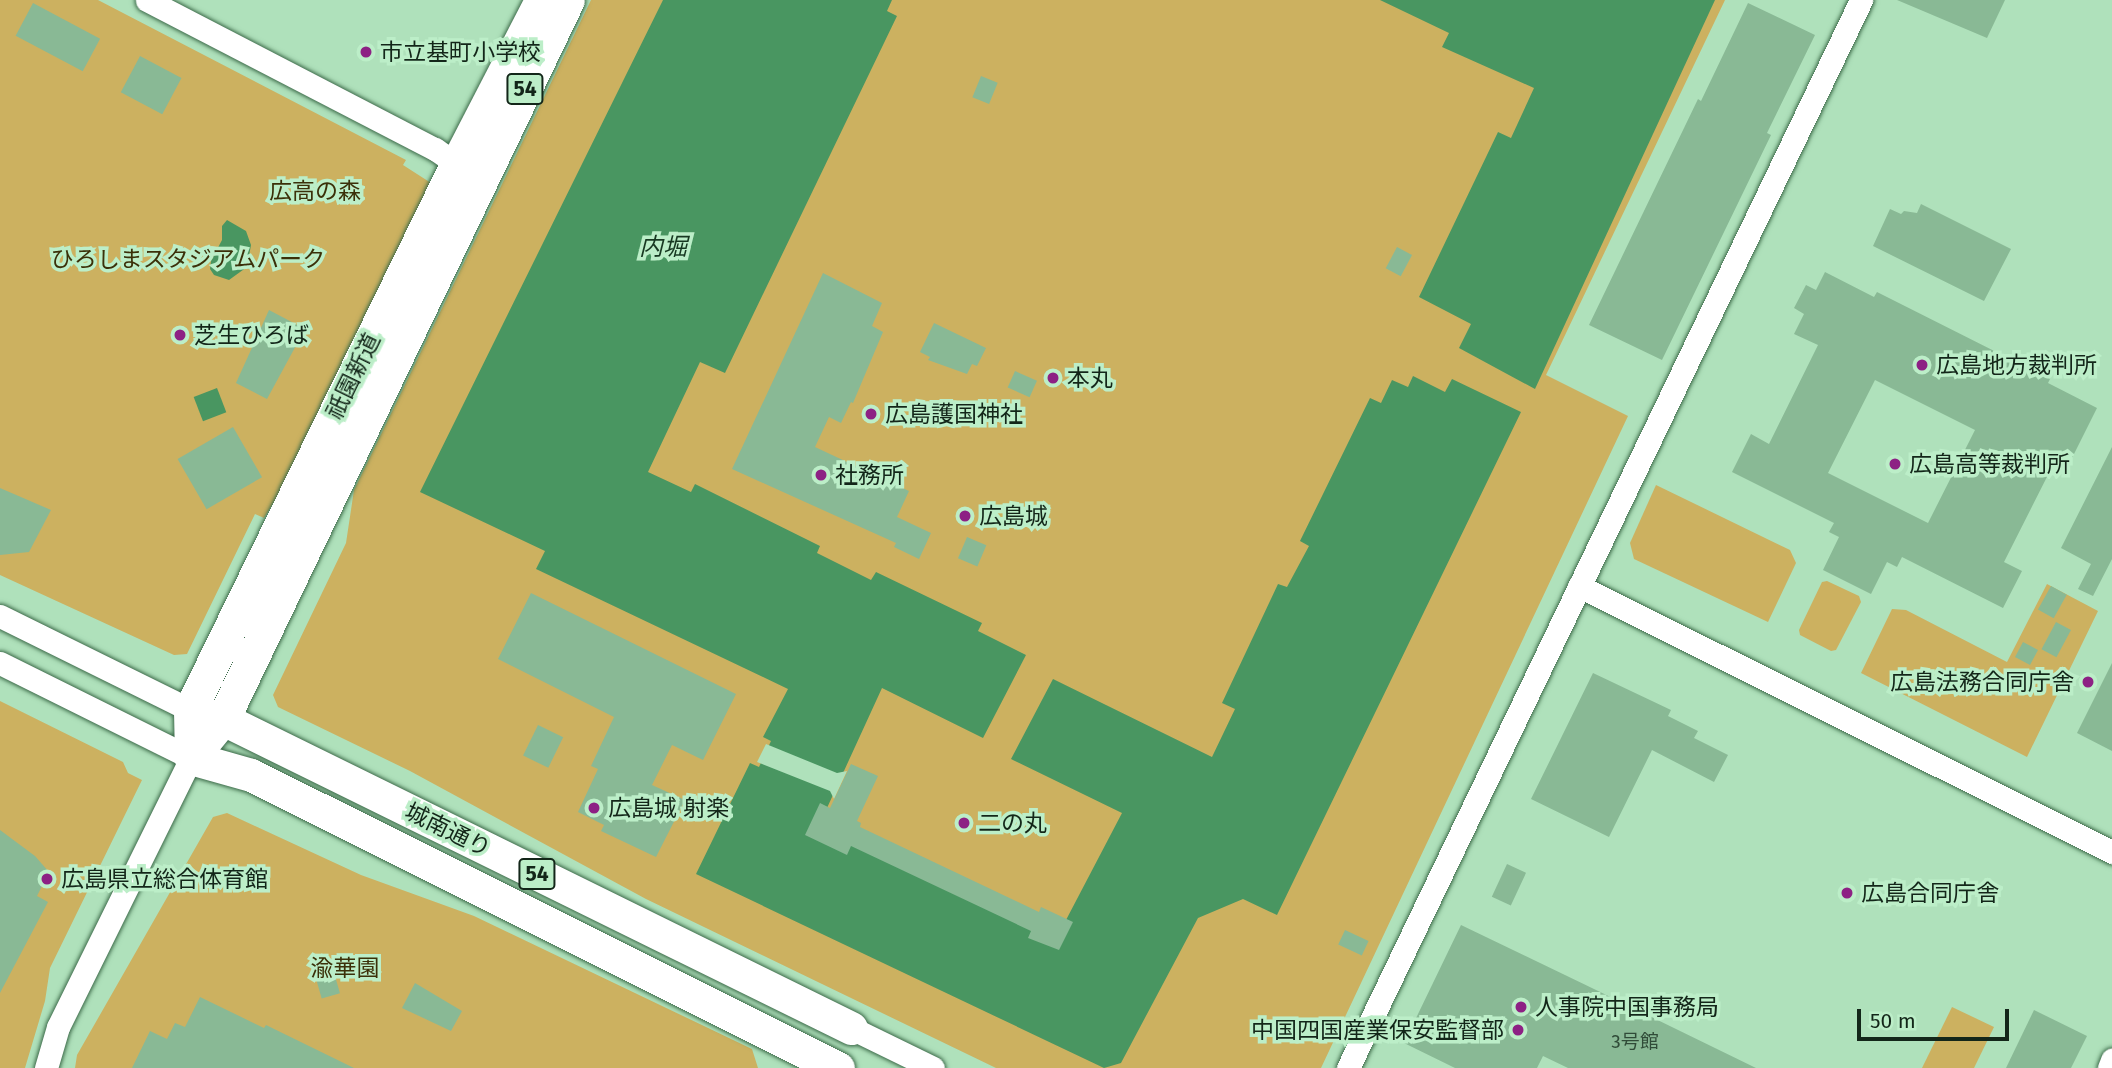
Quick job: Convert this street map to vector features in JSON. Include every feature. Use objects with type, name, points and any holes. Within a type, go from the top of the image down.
[{"type":"highway","name":"祇園新道","points":[[223,719],[469,172],[541,0]]},
{"type":"highway","name":"祇園新道","points":[[191,758],[190,710],[469,172],[568,0]]},
{"type":"highway","name":"城南通り","points":[[190,710],[223,719],[851,1028]]},
{"type":"highway","name":"54","points":[[191,758],[223,719]]},
{"type":"highway","name":"城南通り","points":[[191,758],[251,775],[805,1059],[838,1068]]},
{"type":"highway","points":[[805,1059],[851,1028],[855,1068]]},
{"type":"street","points":[[147,0],[435,149],[469,172]]},
{"type":"street","points":[[1349,1068],[1861,0]]},
{"type":"street","points":[[1580,586],[2112,852]]},
{"type":"street","name":"城南通り","points":[[0,616],[190,710]]},
{"type":"street","points":[[0,663],[191,758],[58,1027],[46,1068]]},
{"type":"street","name":"城南通り","points":[[851,1028],[933,1068]]},
{"type":"street","points":[[2109,1068],[2112,1060]]},
{"type":"green space","name":"ひろしまスタジアムパーク","points":[[0,0],[98,0],[406,160],[403,165],[431,183],[278,495],[264,518],[255,514],[187,654],[174,655],[0,575]]},
{"type":"green space","name":"広島城","points":[[591,0],[1725,0],[1546,375],[1628,416],[1321,1068],[996,1068],[646,899],[410,771],[278,707],[273,695],[346,543],[354,490]]},
{"type":"green space","points":[[1656,485],[1790,550],[1796,563],[1768,622],[1634,559],[1630,543]]},
{"type":"green space","points":[[1827,581],[1859,596],[1861,602],[1836,650],[1831,651],[1800,635],[1799,630],[1822,582]]},
{"type":"green space","points":[[2047,584],[2098,611],[2027,757],[1861,673],[1892,609],[1906,610],[2007,662]]},
{"type":"green space","name":"広島県立総合体育館","points":[[0,701],[123,762],[128,773],[142,780],[50,968],[45,1001],[25,1068],[0,1068]]},
{"type":"green space","name":"渝華園","points":[[227,813],[361,875],[474,916],[752,1049],[758,1068],[75,1068],[77,1055],[213,817]]},
{"type":"green space","points":[[1952,1007],[1994,1027],[1974,1068],[1922,1068]]},
{"type":"water","name":"内堀","points":[[663,0],[892,0],[887,11],[897,16],[725,373],[700,362],[648,472],[691,492],[695,484],[820,546],[817,553],[871,580],[876,572],[982,623],[978,631],[1026,655],[983,738],[882,688],[827,808],[850,844],[1033,931],[1066,920],[1122,813],[1011,759],[1053,679],[1212,757],[1235,709],[1222,703],[1278,584],[1287,587],[1309,546],[1300,541],[1370,398],[1381,403],[1392,380],[1408,387],[1413,376],[1445,392],[1452,379],[1521,412],[1277,915],[1243,899],[1198,918],[1121,1063],[1104,1068],[696,874],[750,763],[759,767],[771,741],[763,737],[788,689],[536,569],[545,551],[420,492]]},
{"type":"water","points":[[1380,0],[1715,0],[1535,389],[1459,348],[1471,324],[1419,297],[1498,132],[1511,138],[1534,88],[1442,47],[1449,33]]},
{"type":"water","points":[[227,220],[246,231],[251,245],[247,267],[229,280],[214,275],[210,269],[211,261],[222,240],[222,226]]},
{"type":"water","points":[[217,388],[226,412],[203,421],[194,397]]},
{"type":"pier","points":[[766,744],[837,773],[847,771],[834,799],[830,791],[757,762]]},
{"type":"building","points":[[1897,0],[2005,0],[1987,38]]},
{"type":"building","points":[[33,3],[100,39],[83,71],[16,36]]},
{"type":"building","points":[[1748,3],[1815,35],[1767,133],[1771,135],[1662,360],[1589,325],[1698,99],[1701,101]]},
{"type":"building","points":[[140,56],[181,78],[162,114],[121,92]]},
{"type":"building","points":[[981,76],[998,83],[989,104],[972,97]]},
{"type":"building","points":[[1921,204],[2011,249],[1984,301],[1873,246],[1890,209],[1901,214],[1904,211],[1917,213]]},
{"type":"building","points":[[1397,247],[1412,255],[1401,276],[1386,268]]},
{"type":"building","points":[[1825,272],[1874,297],[1877,292],[2050,379],[2048,383],[2097,408],[2065,472],[2053,465],[2004,562],[2022,571],[2003,608],[1902,557],[1897,567],[1887,562],[1871,594],[1823,570],[1839,537],[1829,532],[1834,523],[1732,472],[1751,434],[1769,444],[1818,345],[1794,334],[1804,314],[1794,308],[1806,285],[1816,290]],"holes":[[[1875,380],[1975,430],[1928,523],[1828,473]]]},
{"type":"building","points":[[823,273],[882,303],[872,326],[883,332],[853,403],[851,402],[841,423],[829,417],[815,447],[909,491],[897,517],[931,533],[919,559],[894,547],[896,543],[732,469]]},
{"type":"building","points":[[269,310],[305,329],[267,399],[236,383]]},
{"type":"building","points":[[934,323],[986,348],[977,366],[972,364],[967,374],[928,360],[930,357],[920,352]]},
{"type":"building","points":[[1015,371],[1037,381],[1030,397],[1008,387]]},
{"type":"building","points":[[233,427],[262,477],[207,509],[178,459]]},
{"type":"building","points":[[2112,447],[2112,559],[2093,596],[2078,589],[2091,564],[2061,548]]},
{"type":"building","points":[[0,488],[51,510],[29,552],[0,555]]},
{"type":"building","points":[[967,537],[986,545],[977,566],[958,558]]},
{"type":"building","points":[[2051,586],[2067,595],[2054,618],[2038,610]]},
{"type":"building","points":[[531,593],[736,694],[703,760],[672,745],[652,785],[685,800],[656,857],[601,831],[604,825],[578,812],[598,769],[591,766],[614,717],[498,659]]},
{"type":"building","points":[[2056,622],[2071,630],[2056,657],[2041,649]]},
{"type":"building","points":[[2023,642],[2038,650],[2030,665],[2015,657]]},
{"type":"building","points":[[2112,663],[2112,751],[2077,733]]},
{"type":"building","points":[[1593,673],[1671,710],[1668,716],[1698,731],[1694,738],[1728,755],[1714,782],[1652,750],[1609,837],[1531,799]]},
{"type":"building","points":[[538,725],[563,737],[548,768],[523,756]]},
{"type":"building","points":[[851,764],[878,776],[857,821],[861,823],[860,827],[1039,912],[1041,907],[1073,922],[1059,950],[1028,938],[1031,931],[851,846],[847,855],[805,835],[820,803],[830,808]]},
{"type":"building","points":[[0,830],[35,856],[49,872],[37,896],[48,902],[0,993]]},
{"type":"building","points":[[1507,864],[1526,873],[1511,906],[1492,897]]},
{"type":"building","points":[[1461,925],[1756,1068],[1568,1068],[1543,1056],[1537,1068],[1455,1068],[1404,1043]]},
{"type":"building","points":[[1345,930],[1369,941],[1362,955],[1338,945]]},
{"type":"building","points":[[335,976],[340,993],[322,999],[317,981]]},
{"type":"building","points":[[415,983],[462,1011],[451,1031],[402,1008]]},
{"type":"building","points":[[200,997],[264,1028],[266,1025],[354,1068],[132,1068],[150,1031],[167,1039],[175,1023],[185,1027]]},
{"type":"building","points":[[2034,1010],[2087,1036],[2071,1068],[2006,1068]]},
{"type":"place","name":"市立基町小学校","points":[[366,52]]},
{"type":"place","name":"芝生ひろば","points":[[180,335]]},
{"type":"place","name":"広島地方裁判所","points":[[1922,365]]},
{"type":"place","name":"本丸","points":[[1053,378]]},
{"type":"place","name":"広島護国神社","points":[[871,414]]},
{"type":"place","name":"広島高等裁判所","points":[[1895,464]]},
{"type":"place","name":"社務所","points":[[821,475]]},
{"type":"place","name":"広島城","points":[[965,516]]},
{"type":"place","name":"広島法務合同庁舎","points":[[2088,682]]},
{"type":"place","name":"広島城 射楽","points":[[594,808]]},
{"type":"place","name":"二の丸","points":[[964,823]]},
{"type":"place","name":"広島県立総合体育館","points":[[47,879]]},
{"type":"place","name":"広島合同庁舎","points":[[1847,893]]},
{"type":"place","name":"人事院中国事務局","points":[[1521,1007]]},
{"type":"place","name":"中国四国産業保安監督部","points":[[1518,1030]]},
{"type":"park label","name":"広高の森","points":[[315,191]]}]
